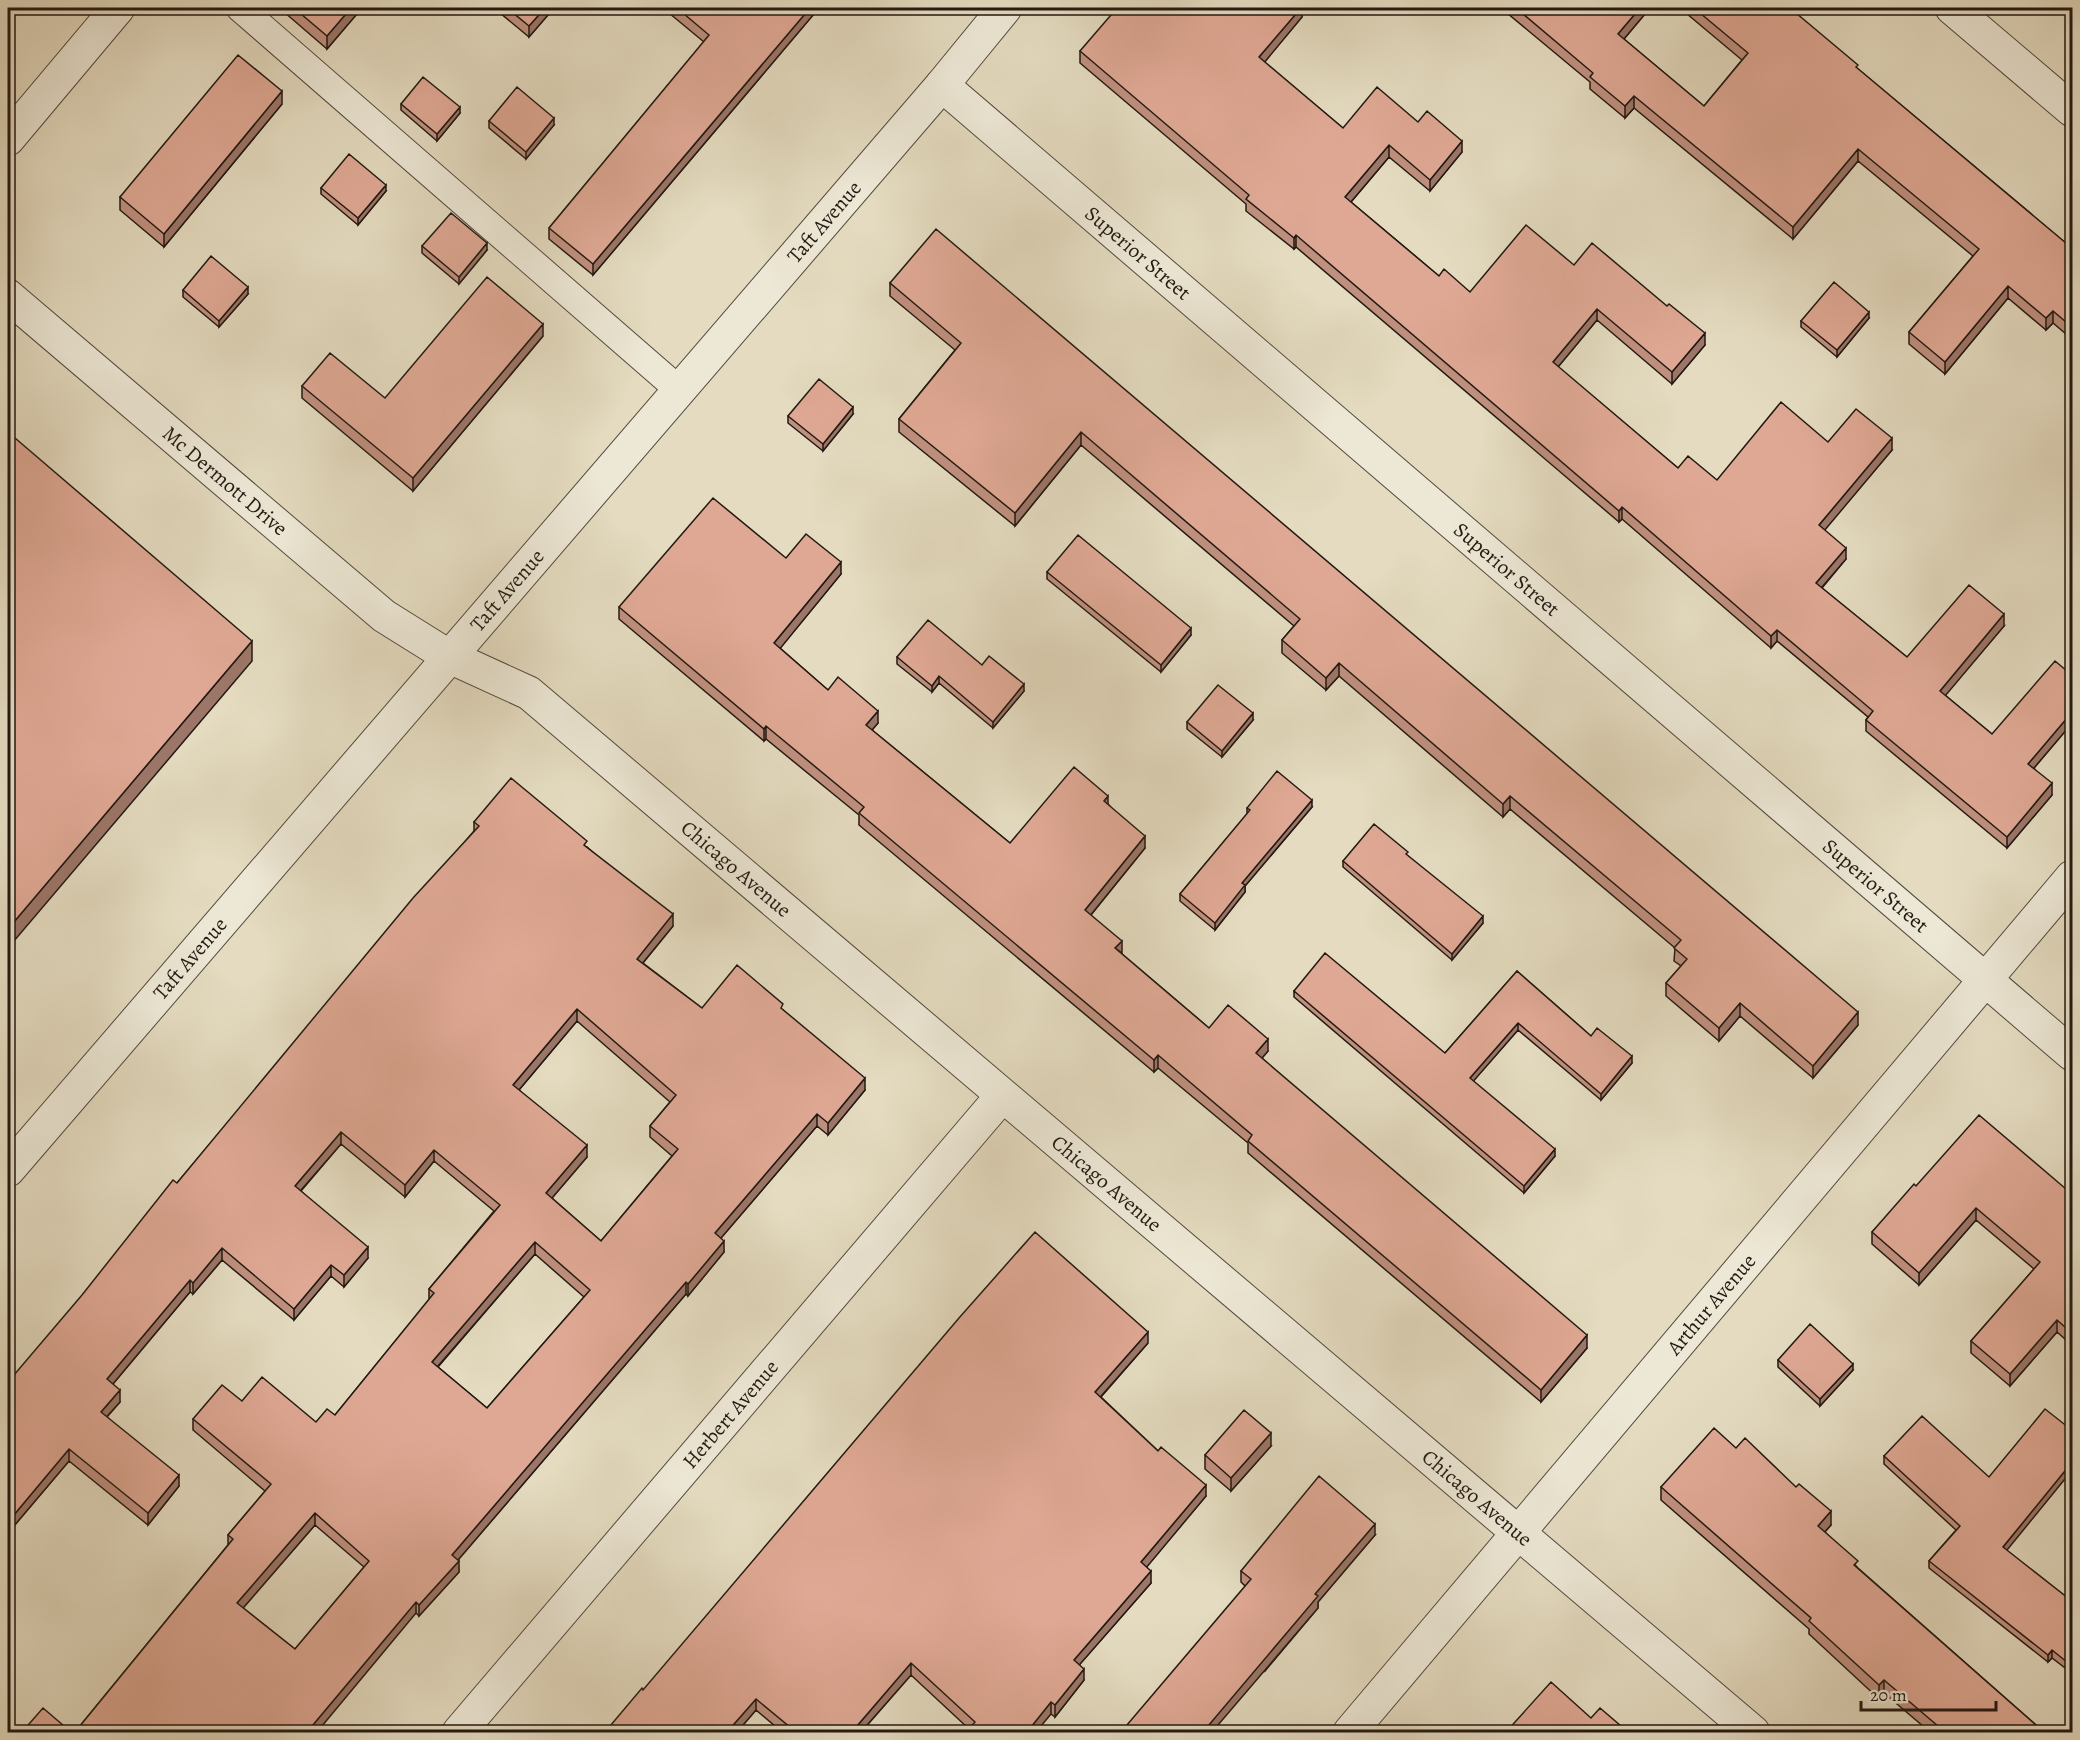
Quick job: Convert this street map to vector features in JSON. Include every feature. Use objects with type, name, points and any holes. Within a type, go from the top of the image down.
[{"type":"street","points":[[8,139],[118,8]]},
{"type":"street","name":"Taft Avenue","points":[[8,1170],[448,656],[942,85],[1005,8]]},
{"type":"street","points":[[1952,8],[2073,110]]},
{"type":"street","name":"Superior Street","points":[[942,85],[2073,1054]]},
{"type":"street","name":"Mc Dermott Drive","points":[[8,296],[384,616],[448,656]]},
{"type":"street","name":"Chicago Avenue","points":[[448,656],[529,693],[1753,1732]]},
{"type":"street","name":"Arthur Avenue","points":[[1350,1732],[2073,877]]},
{"type":"street","name":"Herbert Avenue","points":[[459,1732],[1002,1096]]},
{"type":"lane","points":[[240,8],[678,389]]},
{"type":"building","points":[[294,8],[351,8],[327,36]]},
{"type":"building","points":[[507,8],[545,8],[529,26]]},
{"type":"building","points":[[677,8],[810,8],[593,264],[549,228],[709,35]]},
{"type":"building","points":[[1117,8],[1301,8],[1259,57],[1343,128],[1377,87],[1418,122],[1427,111],[1462,141],[1430,180],[1389,145],[1345,197],[1439,276],[1444,269],[1470,292],[1526,225],[1574,265],[1592,243],[1667,306],[1669,304],[1705,333],[1672,372],[1597,309],[1553,362],[1678,468],[1688,456],[1717,480],[1781,402],[1828,442],[1856,409],[1892,438],[1819,525],[1846,548],[1816,583],[1907,657],[1969,585],[2004,614],[1940,691],[1992,734],[2055,661],[2073,676],[2073,711],[2028,764],[2052,783],[2007,837],[1866,720],[1873,711],[1777,630],[1771,636],[1622,507],[1619,511],[1296,235],[1294,238],[1246,199],[1249,195],[1080,51]]},
{"type":"building","points":[[1516,8],[1640,8],[1618,34],[1704,106],[1748,53],[1694,8],[1790,8],[1858,65],[1856,67],[2073,249],[2073,328],[2053,311],[2046,318],[2008,286],[1945,362],[1909,332],[1979,249],[1858,149],[1793,227],[1634,96],[1625,106],[1590,77],[1593,73]]},
{"type":"building","points":[[238,55],[282,91],[164,234],[120,197]]},
{"type":"building","points":[[423,77],[460,107],[437,134],[401,104]]},
{"type":"building","points":[[517,87],[554,118],[526,152],[489,121]]},
{"type":"building","points":[[349,154],[386,185],[358,218],[321,188]]},
{"type":"building","points":[[451,213],[487,243],[459,277],[422,246]]},
{"type":"building","points":[[936,229],[1858,1012],[1813,1066],[1740,1003],[1719,1028],[1666,983],[1687,959],[1674,948],[1681,940],[1510,796],[1503,804],[1339,663],[1326,678],[1282,640],[1300,619],[1081,432],[1015,513],[899,419],[961,343],[890,283]]},
{"type":"building","points":[[211,256],[248,287],[219,321],[183,290]]},
{"type":"building","points":[[487,277],[543,324],[413,478],[302,386],[330,353],[385,398]]},
{"type":"building","points":[[1834,282],[1869,312],[1837,350],[1801,321]]},
{"type":"building","points":[[819,379],[853,407],[823,444],[788,416]]},
{"type":"building","points":[[8,432],[252,641],[8,929]]},
{"type":"building","points":[[713,498],[786,558],[806,534],[841,562],[774,643],[828,690],[838,677],[878,711],[866,725],[1010,843],[1074,767],[1108,796],[1104,801],[1145,836],[1085,910],[1122,941],[1115,948],[1209,1028],[1228,1005],[1268,1039],[1256,1053],[1587,1335],[1541,1390],[1248,1141],[1252,1135],[1158,1055],[1154,1060],[859,813],[864,807],[766,726],[764,729],[619,607]]},
{"type":"building","points":[[1078,535],[1191,628],[1161,665],[1047,572]]},
{"type":"building","points":[[928,620],[982,665],[989,656],[1024,684],[993,722],[939,676],[932,686],[897,657]]},
{"type":"building","points":[[1218,685],[1253,713],[1222,751],[1187,722]]},
{"type":"building","points":[[1277,771],[1312,800],[1242,883],[1245,885],[1215,923],[1180,894],[1250,810],[1247,808]]},
{"type":"building","points":[[511,778],[587,841],[584,845],[673,914],[637,959],[702,1008],[737,965],[783,1004],[781,1008],[865,1078],[828,1123],[817,1114],[715,1233],[724,1241],[688,1284],[686,1282],[452,1555],[459,1561],[419,1605],[416,1602],[307,1732],[75,1732],[233,1539],[228,1535],[271,1484],[193,1419],[222,1385],[242,1401],[262,1377],[316,1422],[327,1409],[335,1415],[434,1293],[429,1289],[500,1205],[434,1150],[405,1185],[341,1132],[295,1186],[368,1247],[344,1275],[331,1265],[294,1309],[222,1248],[193,1283],[190,1280],[107,1379],[120,1390],[101,1412],[179,1475],[148,1513],[69,1449],[8,1522],[8,1382],[82,1295],[173,1180],[177,1183],[413,898],[479,826],[474,822]],"holes":[[[577,1009],[676,1095],[650,1126],[678,1149],[601,1241],[546,1193],[587,1145],[513,1085]],[[535,1242],[590,1290],[487,1408],[432,1362]],[[315,1513],[369,1561],[295,1649],[237,1603]]]},
{"type":"building","points":[[1374,824],[1408,852],[1406,854],[1483,916],[1452,954],[1343,861]]},
{"type":"building","points":[[1325,953],[1445,1053],[1517,971],[1591,1036],[1597,1028],[1632,1056],[1601,1094],[1518,1023],[1470,1078],[1555,1149],[1524,1186],[1294,991]]},
{"type":"building","points":[[1979,1115],[2073,1195],[2073,1334],[2057,1320],[2010,1374],[1971,1341],[2040,1262],[1976,1208],[1919,1273],[1872,1232]]},
{"type":"building","points":[[1035,1232],[1148,1332],[1095,1392],[1158,1451],[1161,1447],[1206,1485],[1141,1562],[1151,1571],[1074,1660],[1084,1669],[1055,1705],[1051,1702],[1027,1732],[966,1732],[975,1722],[911,1663],[857,1726],[864,1732],[796,1732],[756,1699],[727,1732],[605,1732],[959,1318]]},
{"type":"building","points":[[1810,1324],[1853,1364],[1820,1399],[1778,1360]]},
{"type":"building","points":[[2045,1409],[2073,1431],[2073,1461],[2003,1547],[2073,1602],[2073,1667],[2052,1650],[2048,1655],[1929,1561],[1960,1526],[1884,1456],[1922,1416],[1989,1477]]},
{"type":"building","points":[[1244,1410],[1271,1433],[1231,1478],[1205,1455]]},
{"type":"building","points":[[1714,1428],[1736,1448],[1745,1438],[1796,1487],[1799,1484],[1831,1511],[1818,1526],[1858,1561],[1854,1565],[2044,1732],[1945,1732],[1884,1680],[1879,1685],[1809,1621],[1811,1618],[1661,1487]]},
{"type":"building","points":[[1319,1476],[1375,1524],[1315,1594],[1318,1596],[1203,1732],[1121,1732],[1251,1579],[1241,1571]]},
{"type":"building","points":[[1551,1682],[1591,1718],[1600,1708],[1628,1732],[1506,1732]]},
{"type":"building","points":[[43,1708],[71,1732],[22,1732]]}]
